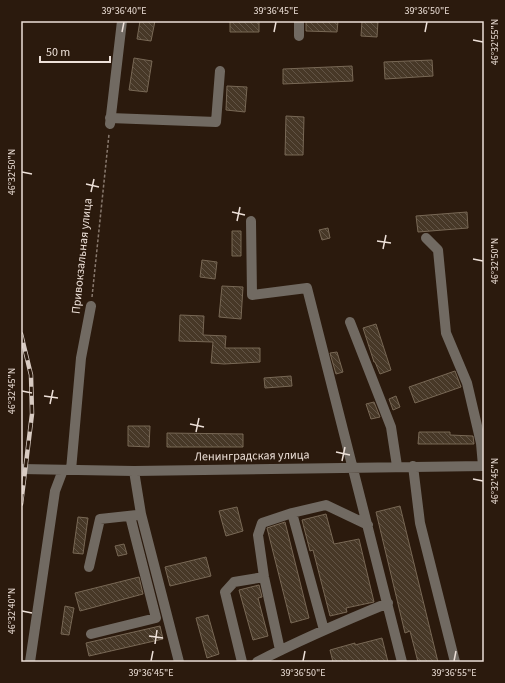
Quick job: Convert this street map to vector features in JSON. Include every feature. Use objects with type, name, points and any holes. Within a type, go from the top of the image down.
[{"type":"street","points":[[122,21],[110,121],[216,122],[220,71]]},
{"type":"street","points":[[299,21],[299,36]]},
{"type":"street","points":[[251,221],[252,295],[308,288],[402,662]]},
{"type":"street","points":[[426,238],[438,250],[446,333],[467,384],[481,443],[484,466]]},
{"type":"street","name":"Привокзальная улица","points":[[30,662],[56,491],[67,470],[81,358],[91,306]]},
{"type":"street","points":[[350,322],[391,427],[397,466]]},
{"type":"street","name":"Ленинградская улица","points":[[21,469],[134,471],[397,466],[484,466]]},
{"type":"street","points":[[413,466],[420,523],[456,662]]},
{"type":"street","points":[[134,471],[141,514],[179,662]]},
{"type":"street","points":[[280,650],[264,577],[258,535],[262,523],[292,512],[326,505],[368,525]]},
{"type":"street","points":[[292,512],[324,630]]},
{"type":"street","points":[[89,567],[100,520],[141,514]]},
{"type":"street","points":[[91,634],[156,618],[130,516]]},
{"type":"street","points":[[242,662],[225,592],[234,582],[264,577]]},
{"type":"street","points":[[257,662],[324,630],[388,604]]},
{"type":"path","name":"Привокзальная улица","points":[[91,306],[110,121]]},
{"type":"building","points":[[140,21],[155,21],[151,41],[137,39]]},
{"type":"building","points":[[230,21],[259,21],[259,32],[230,32]]},
{"type":"building","points":[[306,21],[338,21],[337,32],[306,31]]},
{"type":"building","points":[[362,21],[378,21],[377,37],[361,36]]},
{"type":"building","points":[[134,58],[152,61],[147,92],[129,90]]},
{"type":"building","points":[[432,60],[433,76],[385,79],[384,62]]},
{"type":"building","points":[[352,66],[353,81],[283,84],[283,69]]},
{"type":"building","points":[[227,86],[247,87],[245,112],[226,110]]},
{"type":"building","points":[[286,116],[304,117],[303,155],[285,155]]},
{"type":"building","points":[[467,212],[468,228],[418,232],[416,216]]},
{"type":"building","points":[[328,228],[330,238],[322,240],[319,230]]},
{"type":"building","points":[[232,231],[241,231],[241,256],[232,256]]},
{"type":"building","points":[[202,260],[217,262],[215,279],[200,277]]},
{"type":"building","points":[[222,286],[243,287],[241,319],[219,317]]},
{"type":"building","points":[[180,315],[204,316],[203,335],[226,336],[225,348],[260,348],[260,362],[224,364],[211,363],[213,342],[179,341]]},
{"type":"building","points":[[376,324],[391,370],[380,374],[374,362],[363,328]]},
{"type":"building","points":[[337,352],[343,372],[336,374],[330,353]]},
{"type":"building","points":[[455,371],[461,387],[415,403],[409,387]]},
{"type":"building","points":[[291,376],[292,386],[265,388],[264,378]]},
{"type":"building","points":[[396,396],[400,407],[393,410],[389,399]]},
{"type":"building","points":[[374,402],[380,417],[371,419],[366,404]]},
{"type":"building","points":[[128,426],[150,426],[149,447],[128,446]]},
{"type":"building","points":[[419,432],[450,432],[450,435],[473,436],[474,444],[418,444]]},
{"type":"building","points":[[167,433],[243,434],[243,447],[167,447]]},
{"type":"building","points":[[400,506],[438,662],[418,662],[410,631],[405,633],[376,512]]},
{"type":"building","points":[[237,507],[243,531],[226,536],[219,511]]},
{"type":"building","points":[[326,514],[334,544],[359,539],[374,602],[346,608],[347,612],[330,616],[313,550],[310,551],[302,520]]},
{"type":"building","points":[[78,517],[88,518],[83,554],[73,553]]},
{"type":"building","points":[[285,522],[309,618],[291,623],[267,528]]},
{"type":"building","points":[[124,544],[127,554],[118,556],[115,546]]},
{"type":"building","points":[[206,557],[211,576],[170,586],[165,567]]},
{"type":"building","points":[[139,577],[143,594],[80,611],[75,593]]},
{"type":"building","points":[[259,585],[262,597],[258,598],[268,636],[253,640],[239,590]]},
{"type":"building","points":[[65,606],[74,608],[69,635],[61,634]]},
{"type":"building","points":[[208,615],[219,654],[207,658],[196,618]]},
{"type":"building","points":[[160,626],[163,639],[89,656],[86,643]]},
{"type":"building","points":[[382,638],[388,662],[333,662],[330,650]]},
{"type":"railway","points":[[21,334],[31,375],[32,414],[21,504]]}]
